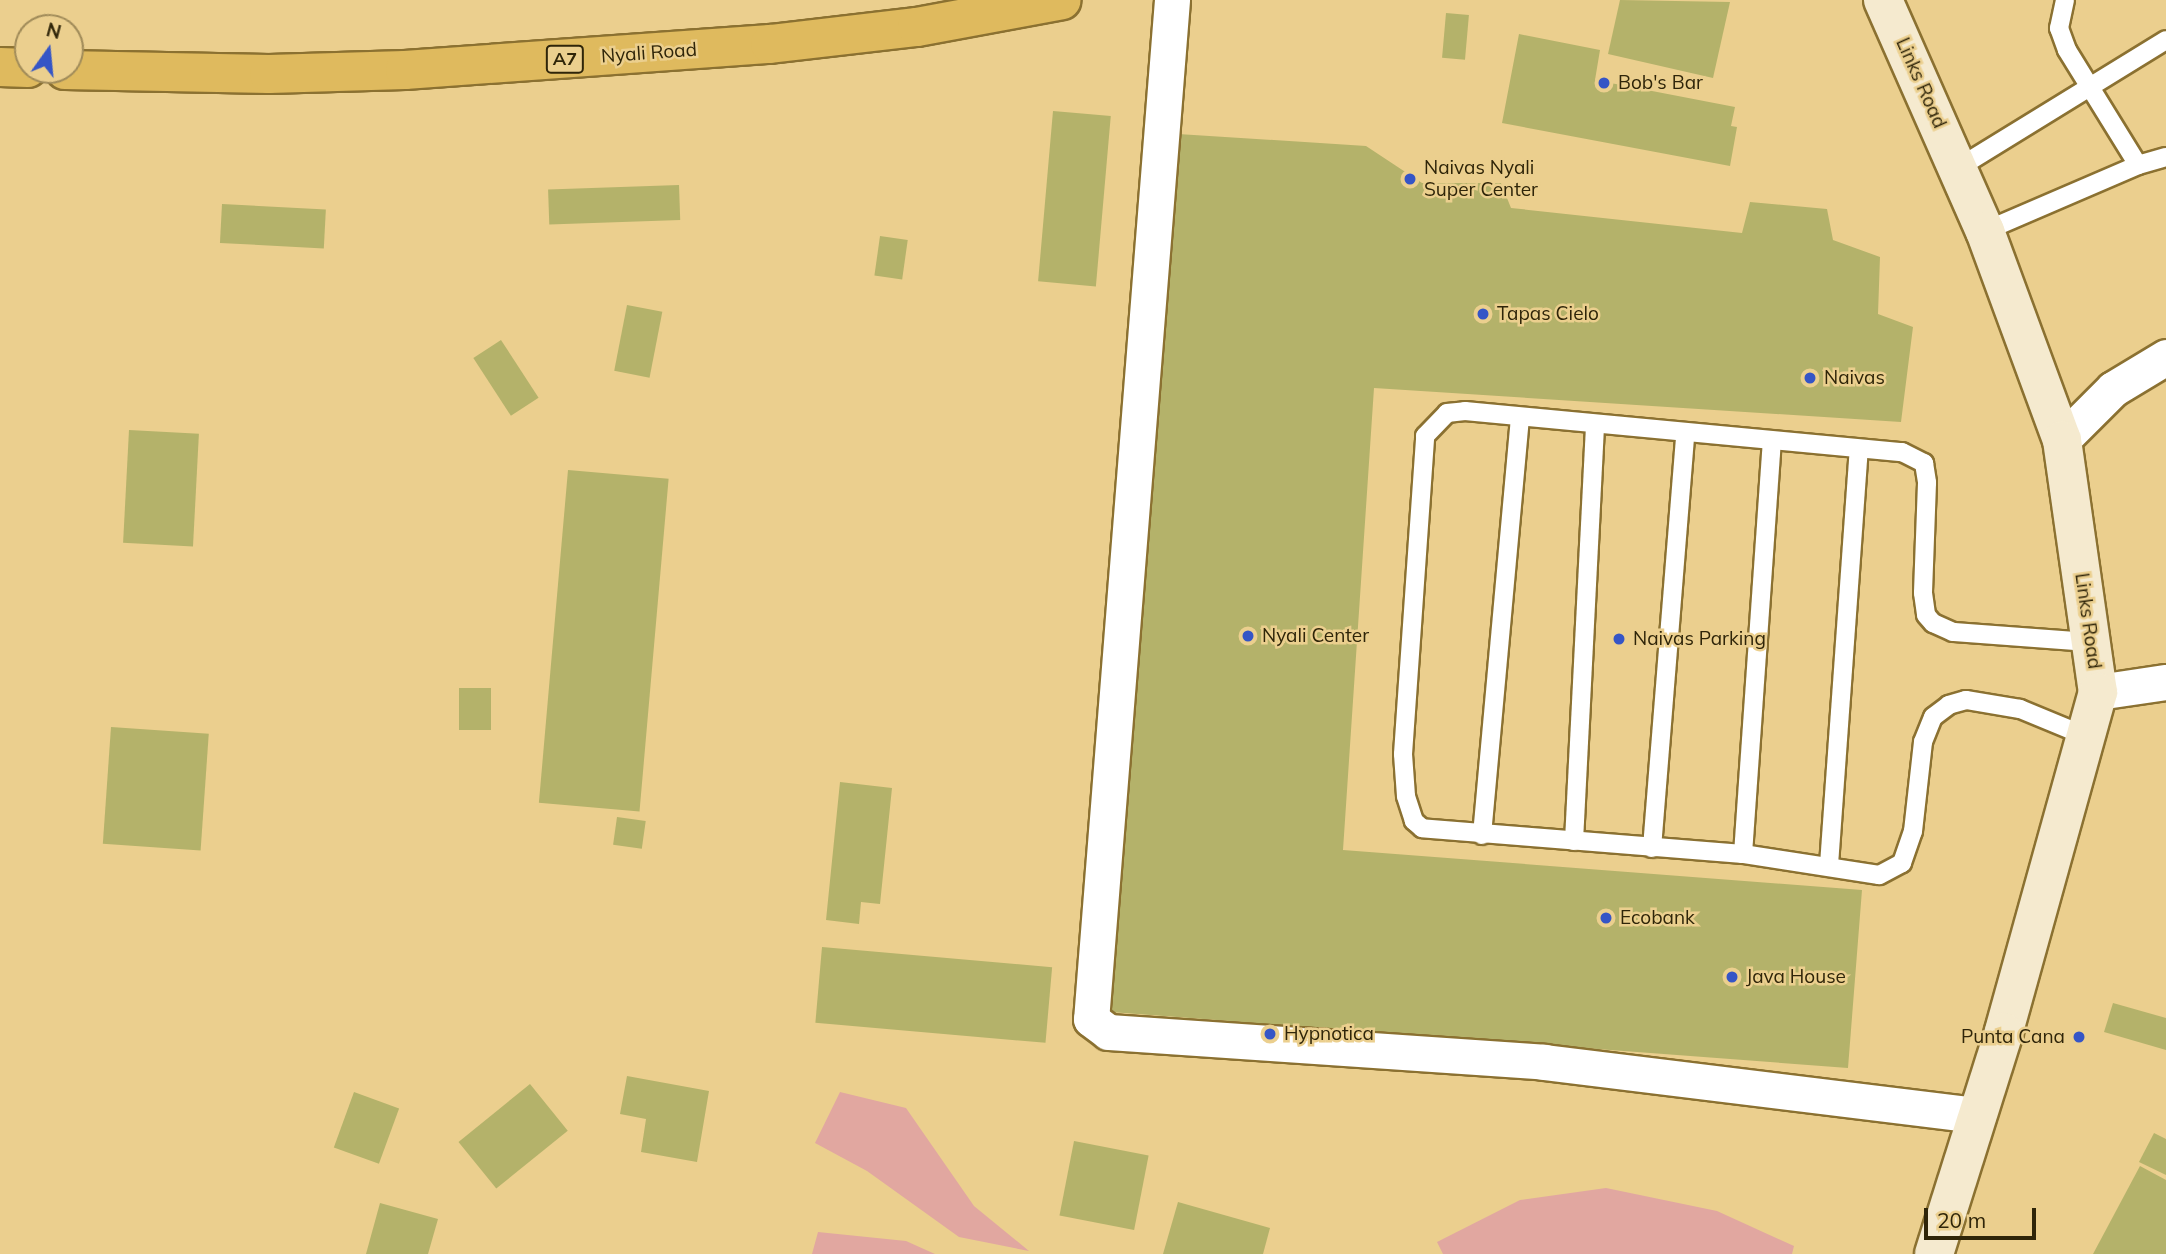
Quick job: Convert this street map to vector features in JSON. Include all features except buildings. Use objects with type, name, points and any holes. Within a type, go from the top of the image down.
[{"type":"highway","name":"Nyali Road","points":[[84,70],[269,74],[472,65],[770,44],[917,27],[1062,0]]},
{"type":"main road","name":"Links Road","points":[[1883,0],[1985,231],[2062,440],[2098,692],[2088,737],[1978,1115],[1934,1254]]},
{"type":"street","points":[[1172,0],[1091,1019],[1108,1032],[1544,1062],[1978,1115]]},
{"type":"street","points":[[2062,440],[2113,389],[2166,357]]},
{"type":"street","points":[[2098,692],[2166,682]]},
{"type":"lane","points":[[2065,0],[2059,28],[2067,50],[2093,86],[2137,165]]},
{"type":"lane","points":[[1958,168],[2166,40]]},
{"type":"lane","points":[[1985,231],[2137,165],[2166,157]]},
{"type":"lane","points":[[2088,737],[2020,709],[1966,700],[1949,705],[1933,717],[1923,743],[1913,831],[1902,863],[1880,874],[1743,854],[1482,835],[1422,828],[1414,821],[1406,796],[1403,754],[1425,436],[1447,413],[1772,443],[1902,452],[1924,463],[1927,483],[1923,593],[1926,615],[1933,623],[1953,632],[2091,642]]},
{"type":"lane","points":[[1482,835],[1520,418]]},
{"type":"lane","points":[[1574,841],[1595,425]]},
{"type":"lane","points":[[1652,848],[1685,434]]},
{"type":"lane","points":[[1743,854],[1772,443]]},
{"type":"lane","points":[[1829,865],[1858,450]]},
{"type":"shaded area","points":[[840,1092],[906,1108],[974,1206],[1029,1251],[959,1237],[867,1171],[815,1143]]},
{"type":"shaded area","points":[[1606,1188],[1717,1211],[1794,1246],[1792,1254],[1443,1254],[1437,1242],[1520,1200]]},
{"type":"shaded area","points":[[818,1232],[906,1241],[935,1254],[812,1254]]},
{"type":"place","name":"Bob's Bar","points":[[1604,83]]},
{"type":"place","name":"Naivas Nyali Super Center","points":[[1410,179]]},
{"type":"place","name":"Tapas Cielo","points":[[1483,314]]},
{"type":"place","name":"Naivas","points":[[1810,378]]},
{"type":"place","name":"Nyali Center","points":[[1248,636]]},
{"type":"place","name":"Naivas Parking","points":[[1619,639]]},
{"type":"place","name":"Ecobank","points":[[1606,918]]},
{"type":"place","name":"Java House","points":[[1732,977]]},
{"type":"place","name":"Hypnotica","points":[[1270,1034]]},
{"type":"place","name":"Punta Cana","points":[[2079,1037]]}]
